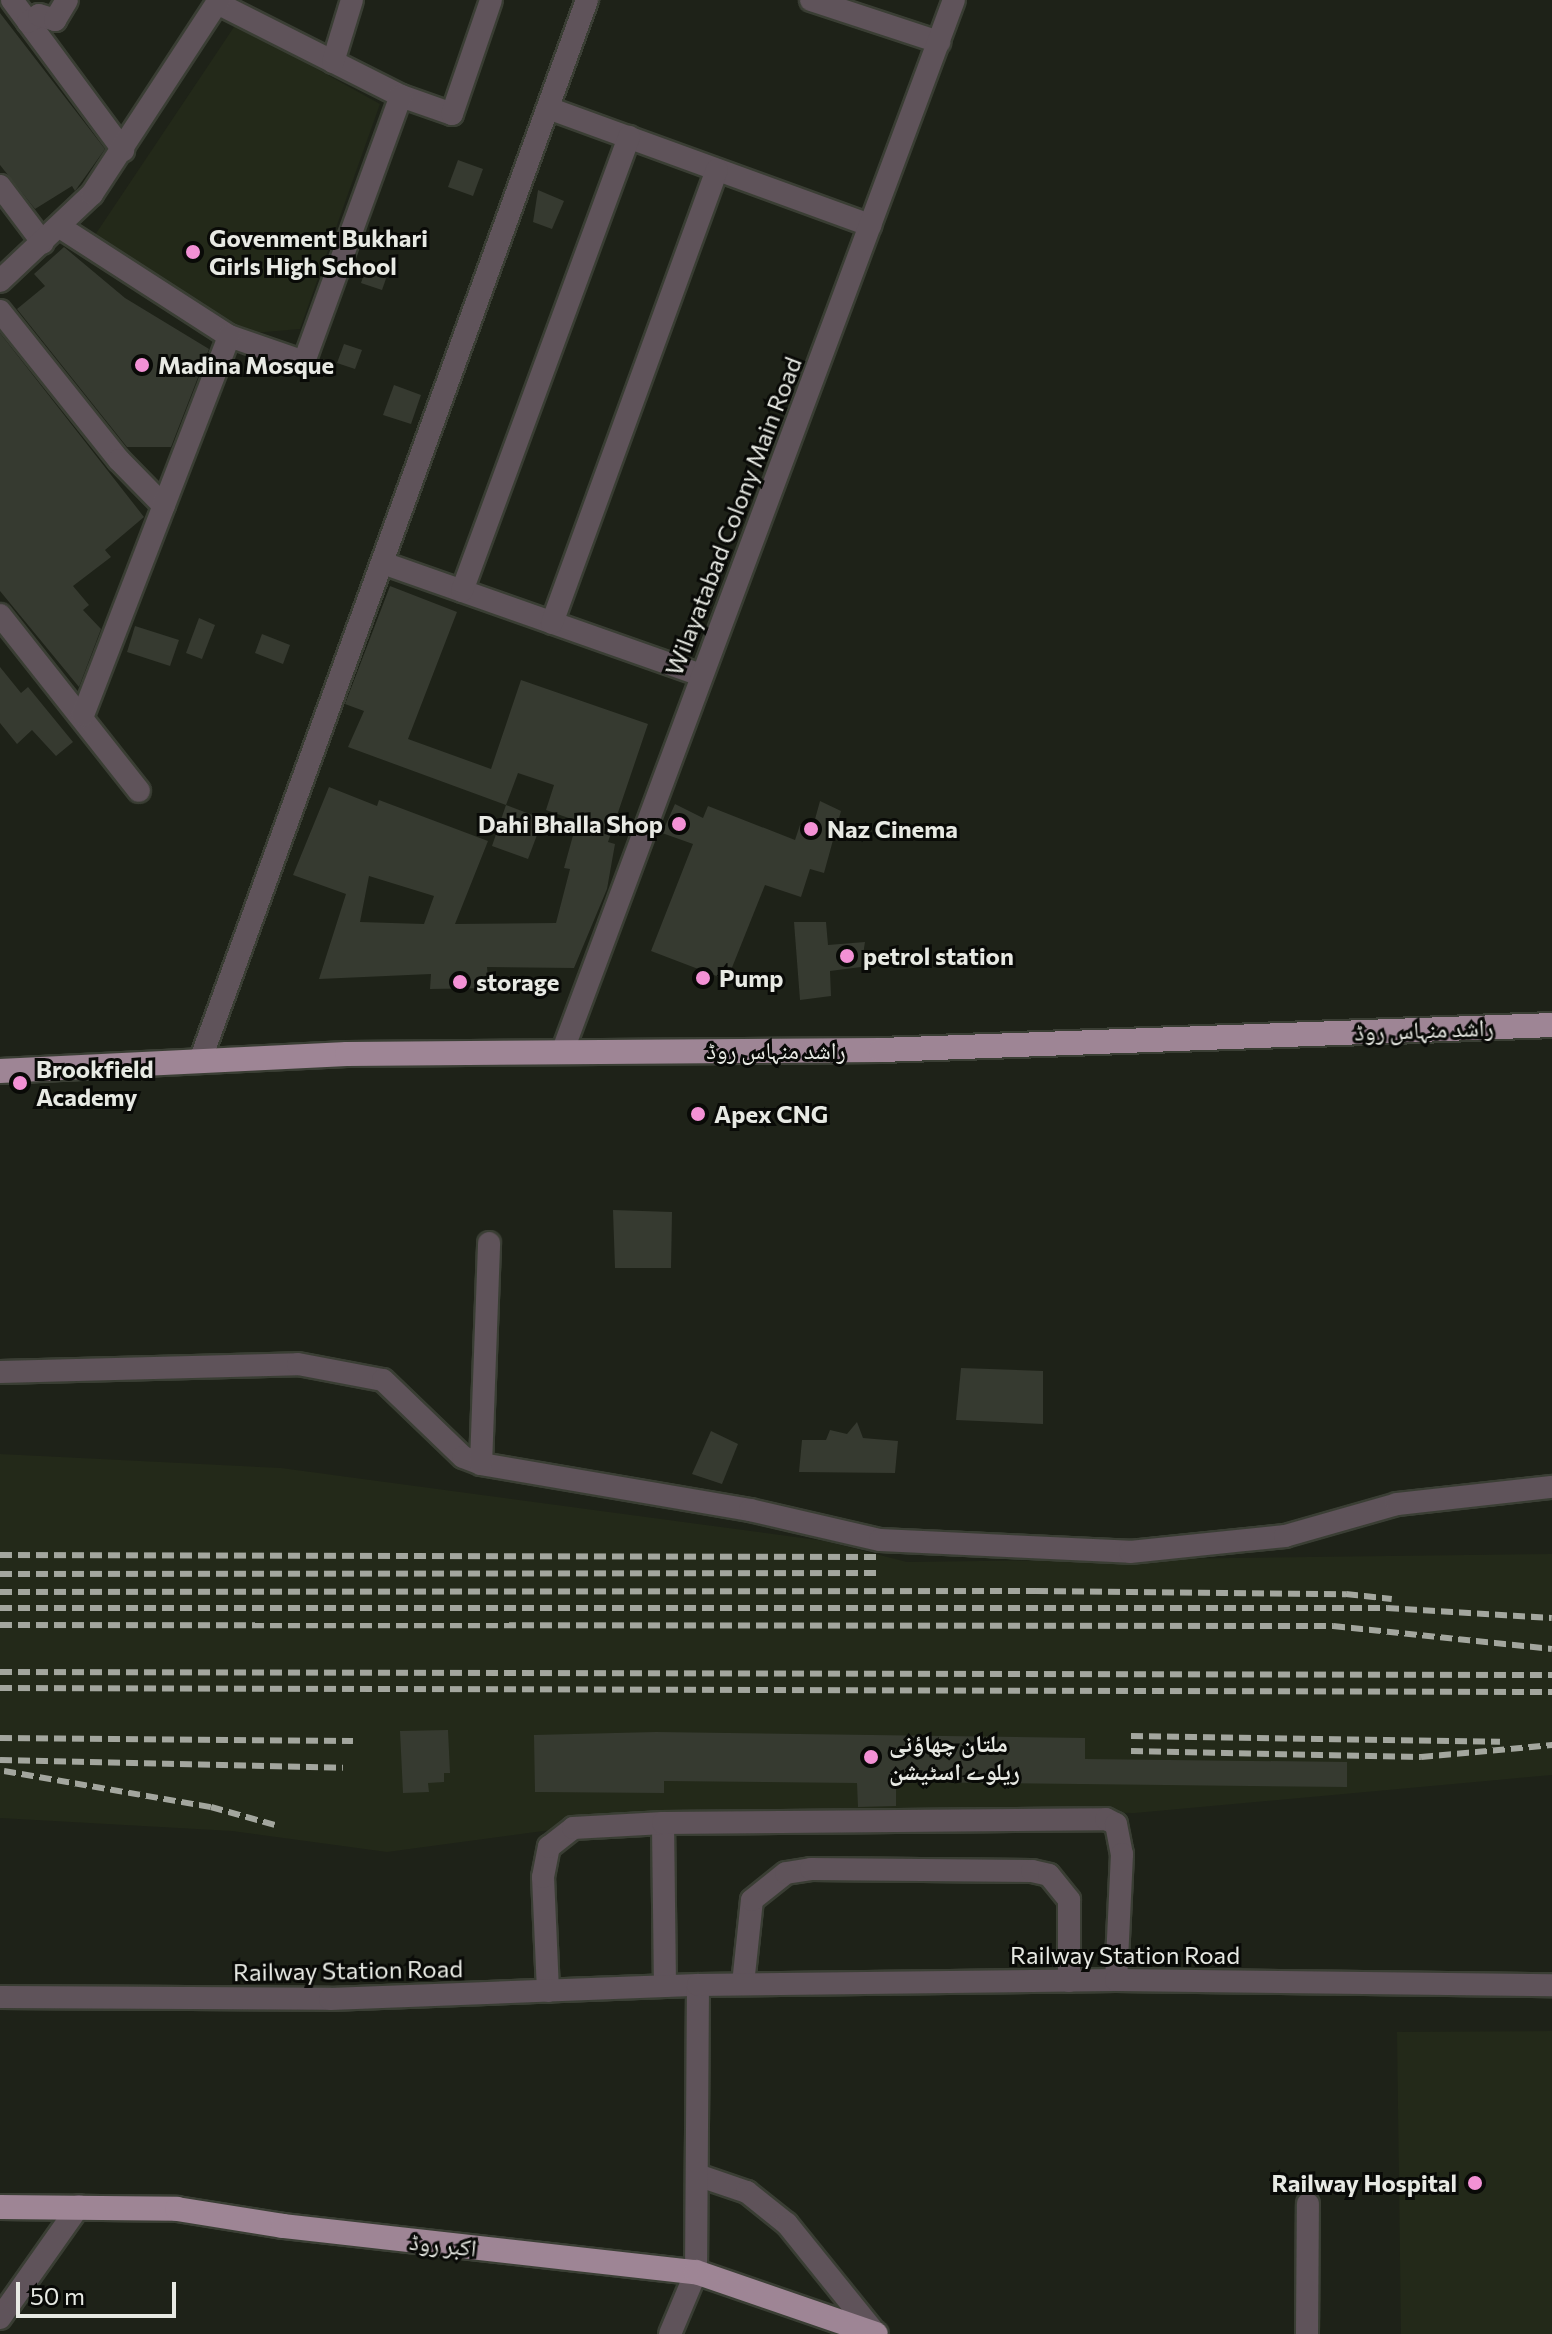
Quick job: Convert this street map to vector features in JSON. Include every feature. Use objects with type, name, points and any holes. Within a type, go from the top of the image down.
[{"type":"main road","name":"راشد منہاس روڈ","points":[[0,1071],[200,1061],[563,1050],[881,1050],[1552,1025]]},
{"type":"main road","name":"اکبر روڈ","points":[[0,2207],[177,2209],[283,2226],[696,2272],[876,2334]]},
{"type":"street","points":[[12,0],[123,150]]},
{"type":"street","points":[[28,22],[39,15],[55,20],[67,0]]},
{"type":"street","points":[[333,62],[352,0]]},
{"type":"street","points":[[0,281],[60,227],[123,150],[218,2],[401,96],[452,114],[491,0]]},
{"type":"street","points":[[200,1061],[587,0]]},
{"type":"street","points":[[811,0],[939,42]]},
{"type":"street","name":"Wilayatabad Colony Main Road","points":[[563,1050],[954,0]]},
{"type":"street","points":[[60,227],[229,336],[304,362],[401,96]]},
{"type":"street","points":[[548,108],[870,225]]},
{"type":"street","points":[[462,591],[629,137]]},
{"type":"street","points":[[552,623],[717,170]]},
{"type":"street","points":[[0,186],[43,243]]},
{"type":"street","points":[[0,311],[119,460],[164,506]]},
{"type":"street","points":[[83,715],[229,336]]},
{"type":"street","points":[[383,563],[701,675]]},
{"type":"street","points":[[0,615],[83,715],[139,791]]},
{"type":"street","points":[[481,1464],[489,1243]]},
{"type":"street","points":[[0,1372],[298,1364],[383,1380],[463,1457],[481,1464],[750,1510],[880,1540],[1130,1552],[1285,1536],[1382,1506],[1552,1487]]},
{"type":"street","points":[[548,1991],[543,1877],[549,1847],[573,1828],[663,1823],[1106,1819],[1116,1824],[1122,1854],[1116,1980]]},
{"type":"street","points":[[663,1823],[665,1986]]},
{"type":"street","points":[[743,1984],[752,1900],[786,1873],[811,1869],[1032,1871],[1049,1875],[1069,1900],[1069,1981]]},
{"type":"street","name":"Railway Station Road","points":[[0,1997],[330,1999],[698,1985],[1116,1980],[1552,1985]]},
{"type":"street","points":[[670,2334],[696,2272],[698,1985]]},
{"type":"street","points":[[697,2175],[747,2192],[787,2224],[876,2334]]},
{"type":"street","points":[[1307,2334],[1308,2204]]},
{"type":"street","points":[[0,2318],[79,2206]]},
{"type":"shaded area","points":[[236,24],[380,104],[300,329],[243,334],[95,235]]},
{"type":"shaded area","points":[[0,1454],[281,1468],[825,1541],[907,1562],[1552,1554],[1552,1775],[1135,1813],[706,1809],[387,1852],[232,1831],[0,1818]]},
{"type":"shaded area","name":"Railway Hospital","points":[[1552,2031],[1552,2334],[1401,2334],[1397,2032]]},
{"type":"building","points":[[0,13],[105,149],[75,191],[72,186],[35,209],[0,165]]},
{"type":"building","points":[[458,160],[483,169],[473,196],[448,187]]},
{"type":"building","points":[[538,190],[564,201],[552,229],[533,222]]},
{"type":"building","name":"Madina Mosque","points":[[64,247],[125,298],[209,349],[171,447],[127,447],[17,309],[45,286],[34,274]]},
{"type":"building","points":[[367,265],[388,273],[382,290],[361,283]]},
{"type":"building","points":[[0,333],[144,517],[105,550],[111,557],[73,586],[89,605],[83,610],[101,629],[79,687],[0,591]]},
{"type":"building","points":[[344,344],[362,350],[355,369],[337,363]]},
{"type":"building","points":[[394,385],[421,395],[411,424],[383,415]]},
{"type":"building","points":[[390,586],[457,612],[408,739],[491,769],[521,680],[648,724],[608,842],[615,844],[607,889],[574,968],[487,967],[489,988],[430,989],[431,974],[319,979],[346,894],[293,875],[329,787],[377,806],[379,800],[488,841],[455,924],[556,923],[570,869],[564,868],[577,821],[546,810],[554,785],[518,773],[506,805],[348,747],[364,711],[345,704]],"holes":[[[369,876],[434,896],[424,924],[360,922]]]},
{"type":"building","points":[[199,618],[215,625],[202,659],[186,653]]},
{"type":"building","points":[[135,626],[179,640],[170,666],[127,652]]},
{"type":"building","points":[[262,634],[290,645],[283,664],[255,653]]},
{"type":"building","points":[[0,667],[21,693],[28,687],[73,742],[56,756],[32,730],[17,744],[0,723]]},
{"type":"building","points":[[820,801],[841,811],[824,873],[810,869],[801,897],[765,885],[727,980],[651,951],[693,844],[662,833],[675,804],[703,818],[708,806],[795,840],[800,825],[812,830]]},
{"type":"building","points":[[506,805],[543,819],[528,859],[492,846]]},
{"type":"building","points":[[794,922],[826,922],[828,945],[865,942],[861,967],[830,971],[831,996],[800,1000]]},
{"type":"building","points":[[613,1210],[672,1212],[671,1268],[615,1268]]},
{"type":"building","points":[[961,1368],[1043,1371],[1043,1424],[956,1420]]},
{"type":"building","points":[[857,1422],[863,1438],[898,1441],[895,1473],[799,1472],[802,1440],[826,1440],[830,1430],[847,1434]]},
{"type":"building","points":[[711,1431],[738,1444],[722,1484],[692,1474]]},
{"type":"building","points":[[448,1730],[450,1773],[444,1773],[444,1782],[428,1783],[429,1792],[403,1793],[400,1731]]},
{"type":"building","points":[[656,1732],[1085,1738],[1085,1759],[1347,1762],[1347,1787],[896,1782],[896,1806],[858,1807],[857,1783],[664,1781],[664,1793],[535,1792],[534,1735]]},
{"type":"railway","points":[[0,1555],[879,1557]]},
{"type":"railway","points":[[0,1574],[882,1573]]},
{"type":"railway","points":[[0,1592],[1036,1591],[1346,1594],[1392,1599]]},
{"type":"railway","points":[[0,1608],[1387,1608],[1552,1618]]},
{"type":"railway","points":[[0,1625],[1333,1626],[1552,1649]]},
{"type":"railway","points":[[0,1672],[1552,1675]]},
{"type":"railway","points":[[0,1688],[1552,1692]]},
{"type":"railway","points":[[1131,1736],[1500,1742]]},
{"type":"railway","points":[[0,1738],[353,1741]]},
{"type":"railway","points":[[1131,1751],[1421,1757],[1552,1745]]},
{"type":"railway","points":[[0,1760],[343,1768]]},
{"type":"railway","points":[[4,1771],[211,1807],[275,1825]]},
{"type":"place","name":"Govenment Bukhari Girls High School","points":[[193,252]]},
{"type":"place","name":"Madina Mosque","points":[[142,365]]},
{"type":"place","name":"Dahi Bhalla Shop","points":[[679,824]]},
{"type":"place","name":"Naz Cinema","points":[[811,829]]},
{"type":"place","name":"petrol station","points":[[847,956]]},
{"type":"place","name":"Pump","points":[[703,978]]},
{"type":"place","name":"storage","points":[[460,982]]},
{"type":"place","name":"Brookfield Academy","points":[[20,1083]]},
{"type":"place","name":"Apex CNG","points":[[698,1114]]},
{"type":"place","name":"ملتان چھاؤنی ریلوے اسٹیشن","points":[[871,1757]]},
{"type":"place","name":"Railway Hospital","points":[[1475,2183]]}]
